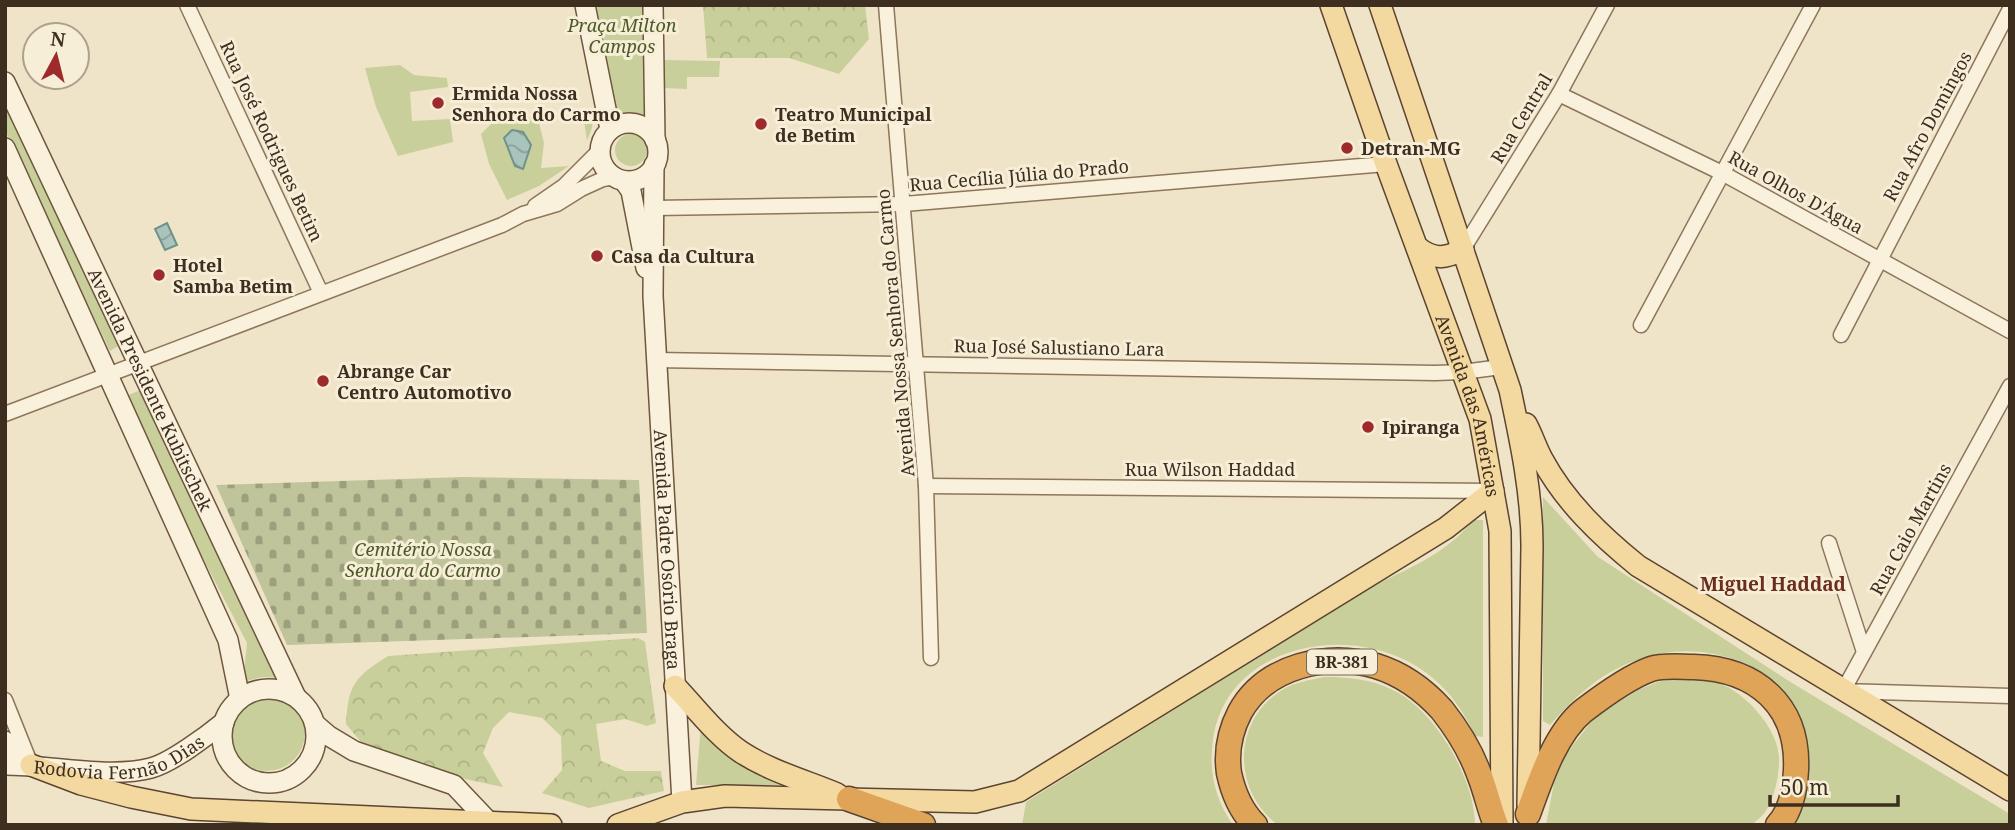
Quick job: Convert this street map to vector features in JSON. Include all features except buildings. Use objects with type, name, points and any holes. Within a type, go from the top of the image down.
[{"type":"highway","name":"BR-381","points":[[1255,825],[1239,804],[1231,784],[1228,764],[1232,732],[1245,704],[1259,688],[1295,667],[1322,662],[1350,662],[1377,667],[1402,677],[1425,692],[1464,742],[1480,775],[1496,825]]},
{"type":"highway","points":[[1528,819],[1543,774],[1560,740],[1581,713],[1652,668],[1706,668],[1729,671],[1749,681],[1771,695],[1787,715],[1795,743],[1795,789],[1778,825]]},
{"type":"highway","points":[[849,799],[923,825]]},
{"type":"main road","points":[[585,5],[610,130]]},
{"type":"main road","points":[[653,5],[657,157],[654,166],[644,176],[620,179],[603,166],[600,150],[605,135],[624,123],[639,124],[646,128],[655,140]]},
{"type":"main road","name":"Avenida das Américas","points":[[1331,5],[1480,419],[1500,531],[1502,825]]},
{"type":"main road","name":"Avenida das Américas","points":[[1382,7],[1510,390],[1523,449],[1532,507],[1528,819]]},
{"type":"main road","name":"Avenida Presidente Kubitschek","points":[[5,82],[296,697]]},
{"type":"main road","name":"Avenida Presidente Kubitschek","points":[[5,148],[228,640],[240,699]]},
{"type":"main road","name":"Avenida Padre Osório Braga","points":[[654,166],[655,360],[681,802]]},
{"type":"main road","name":"Avenida Padre Osório Braga","points":[[620,179],[631,191],[653,296]]},
{"type":"main road","points":[[1417,247],[1428,256],[1439,258],[1452,256],[1464,249]]},
{"type":"main road","points":[[1510,390],[1542,459],[1602,538],[1638,566],[2010,790]]},
{"type":"main road","points":[[618,825],[681,802],[725,796],[975,802],[1019,791],[1446,528],[1493,491]]},
{"type":"main road","points":[[675,686],[725,739],[740,751],[759,762],[849,799]]},
{"type":"main road","points":[[315,724],[313,755],[304,768],[291,777],[276,782],[260,782],[246,776],[230,760],[222,737],[224,722],[240,699],[267,689],[282,691],[296,697],[307,708],[315,724],[329,736],[354,751],[454,785],[489,822]]},
{"type":"main road","name":"Rodovia Fernão Dias","points":[[5,765],[117,772],[152,768],[224,722]]},
{"type":"main road","points":[[5,741],[31,765],[106,791],[191,809],[551,825]]},
{"type":"street","name":"Rua José Rodrigues Betim","points":[[187,5],[321,293]]},
{"type":"street","name":"Avenida Nossa Senhora do Carmo","points":[[887,5],[926,486],[931,658]]},
{"type":"street","name":"Rua Central","points":[[1464,249],[1559,94],[1607,5]]},
{"type":"street","points":[[1641,325],[1814,5]]},
{"type":"street","name":"Rua Afro Domingos","points":[[1841,335],[2010,9]]},
{"type":"street","name":"Rua Olhos D'Água","points":[[1559,94],[1722,173],[2010,331]]},
{"type":"street","points":[[523,215],[564,186],[600,150]]},
{"type":"street","name":"Rua Cecília Júlia do Prado","points":[[655,208],[904,204],[1386,164]]},
{"type":"street","points":[[5,414],[557,204],[581,188],[603,179],[620,179]]},
{"type":"street","name":"Rua José Salustiano Lara","points":[[655,360],[1463,372],[1501,367]]},
{"type":"street","name":"Rua Caio Martins","points":[[1843,691],[2010,386]]},
{"type":"street","name":"Rua Wilson Haddad","points":[[926,486],[1493,491]]},
{"type":"street","points":[[1829,543],[1864,652]]},
{"type":"street","points":[[1843,691],[2010,696]]},
{"type":"street","points":[[5,700],[31,765]]},
{"type":"green space","name":"Praça Milton Campos","points":[[588,5],[649,5],[650,123],[631,116],[612,118]]},
{"type":"green space","points":[[703,5],[865,5],[869,39],[839,74],[789,58],[707,58]]},
{"type":"green space","points":[[664,60],[720,61],[719,77],[687,77],[687,89],[664,88]]},
{"type":"green space","points":[[400,65],[414,75],[447,78],[448,87],[410,92],[412,121],[450,119],[453,142],[398,156],[376,107],[365,68]]},
{"type":"green space","points":[[5,86],[130,339],[110,351],[5,130]]},
{"type":"green space","points":[[594,110],[592,128],[587,141],[583,113]]},
{"type":"green space","points":[[523,113],[539,123],[544,143],[541,168],[569,166],[539,186],[507,200],[489,164],[481,134],[496,119]]},
{"type":"green space","points":[[631,134],[643,138],[647,150],[643,162],[631,166],[619,162],[615,150],[619,138]]},
{"type":"green space","points":[[155,384],[284,678],[262,677],[243,682],[247,643],[197,547],[126,396]]},
{"type":"green space","name":"Cemitério Nossa Senhora do Carmo","points":[[463,477],[639,480],[647,633],[287,645],[216,485]]},
{"type":"green space","points":[[1543,497],[1598,557],[1792,683],[2010,814],[2010,825],[1788,825],[1802,800],[1806,783],[1806,744],[1803,729],[1782,694],[1766,678],[1747,665],[1726,657],[1680,651],[1634,661],[1609,673],[1588,688],[1550,725],[1543,721]]},
{"type":"green space","points":[[1473,520],[1483,520],[1483,737],[1475,736],[1449,694],[1431,676],[1409,662],[1379,650],[1347,645],[1315,646],[1284,654],[1257,669],[1234,689],[1219,716],[1212,750],[1212,770],[1219,799],[1233,825],[1022,825],[1026,802],[1371,587],[1439,551],[1463,532]]},
{"type":"green space","points":[[638,638],[645,642],[656,723],[647,726],[625,719],[596,724],[601,761],[625,771],[661,771],[664,791],[589,808],[542,793],[562,770],[561,736],[542,718],[509,712],[493,728],[483,753],[503,787],[455,777],[361,742],[346,724],[349,699],[355,683],[388,656]]},
{"type":"green space","points":[[1324,677],[1359,679],[1385,686],[1409,700],[1424,713],[1450,748],[1460,767],[1468,787],[1475,825],[1278,825],[1263,811],[1252,794],[1246,776],[1244,756],[1254,719],[1266,703],[1282,690],[1297,683]]},
{"type":"green space","points":[[1703,679],[1723,684],[1747,701],[1774,736],[1779,762],[1776,787],[1767,809],[1752,825],[1546,825],[1554,783],[1566,754],[1595,717],[1638,690],[1660,681]]},
{"type":"green space","points":[[267,695],[281,698],[294,706],[302,719],[305,733],[302,747],[294,760],[281,768],[267,771],[253,768],[240,760],[232,747],[229,733],[232,719],[240,706],[253,698]]},
{"type":"green space","points":[[701,725],[789,785],[696,785]]},
{"type":"water","points":[[512,130],[523,132],[531,145],[523,169],[515,166],[504,138]]},
{"type":"water","points":[[167,223],[177,245],[165,250],[155,229]]},
{"type":"place","name":"Ermida Nossa Senhora do Carmo","points":[[438,103]]},
{"type":"place","name":"Teatro Municipal de Betim","points":[[761,124]]},
{"type":"place","name":"Detran-MG","points":[[1347,148]]},
{"type":"place","name":"Casa da Cultura","points":[[597,256]]},
{"type":"place","name":"Hotel Samba Betim","points":[[159,275]]},
{"type":"place","name":"Abrange Car Centro Automotivo","points":[[323,381]]},
{"type":"place","name":"Ipiranga","points":[[1368,427]]},
{"type":"district","name":"Miguel Haddad","points":[[1773,584]]}]
